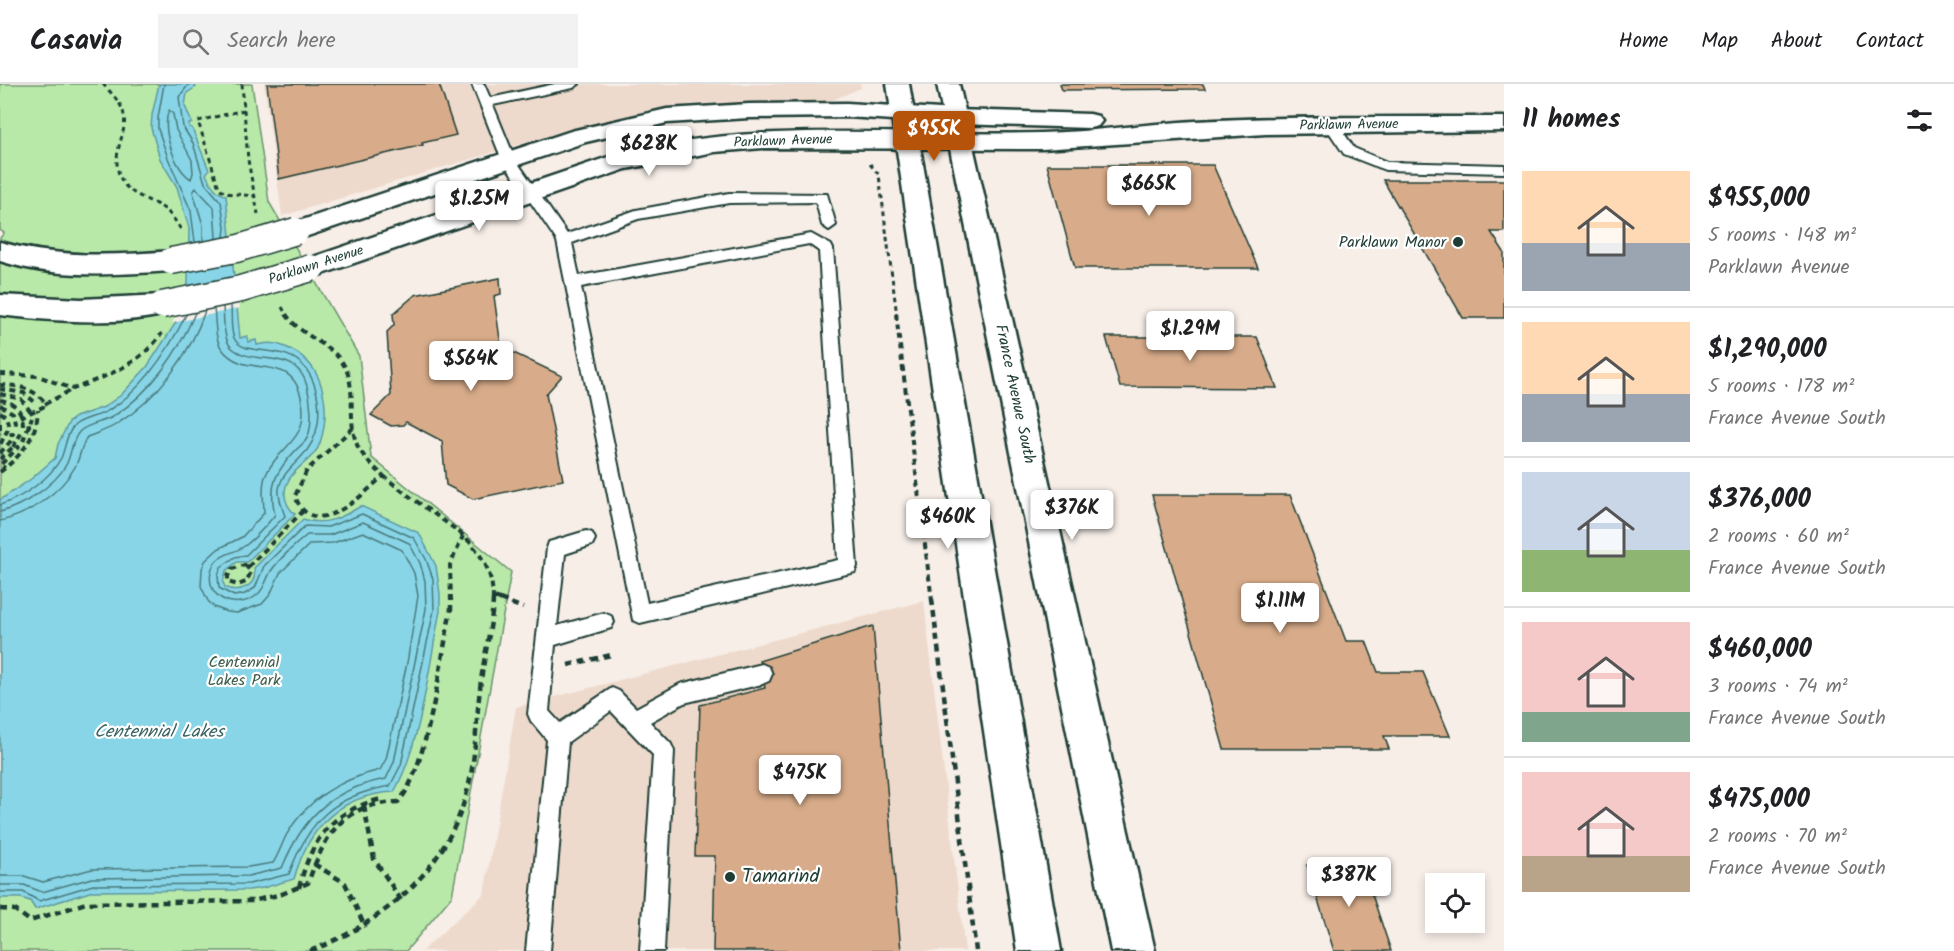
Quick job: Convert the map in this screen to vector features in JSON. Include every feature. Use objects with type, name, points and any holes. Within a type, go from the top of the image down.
[{"type":"street","points":[[898,84],[1039,951]]},
{"type":"street","name":"France Avenue South","points":[[948,84],[1133,951]]},
{"type":"street","name":"Parklawn Avenue","points":[[0,251],[50,262],[93,264],[171,261],[236,249],[580,136],[667,116],[760,111],[847,110],[905,127]]},
{"type":"street","name":"Parklawn Avenue","points":[[0,305],[65,311],[118,310],[162,305],[241,289],[311,268],[530,190],[620,162],[695,147],[905,127],[958,129],[1042,141],[1194,129],[1504,124]]},
{"type":"lane","points":[[478,84],[509,160],[564,240],[640,614],[848,566],[826,249],[811,239],[573,283]]},
{"type":"lane","points":[[486,103],[573,84]]},
{"type":"lane","points":[[1332,126],[1349,151],[1385,166],[1504,169]]},
{"type":"lane","points":[[564,240],[636,215],[729,198],[822,198],[829,225]]},
{"type":"lane","points":[[538,951],[558,737],[538,714],[556,548],[586,539]]},
{"type":"lane","points":[[546,638],[604,622]]},
{"type":"lane","points":[[634,720],[680,694],[762,674]]},
{"type":"lane","points":[[558,737],[612,698],[664,751],[652,951]]},
{"type":"path","points":[[242,84],[248,160],[259,218]]},
{"type":"path","points":[[244,110],[198,121],[219,188],[225,193],[254,196]]},
{"type":"path","points":[[870,163],[879,175],[976,951]]},
{"type":"path","points":[[279,302],[292,323],[334,352],[341,360],[350,387],[353,428],[360,452],[384,475],[445,520],[483,556],[494,581],[495,597],[488,632],[471,770],[465,799],[450,833],[431,865],[401,900],[365,927],[333,943],[310,951]]},
{"type":"path","points":[[0,387],[24,393],[36,403]]},
{"type":"path","points":[[0,387],[28,389],[43,399],[45,404]]},
{"type":"path","points":[[16,419],[32,415],[45,404],[75,388]]},
{"type":"path","points":[[0,394],[21,399],[32,415],[31,425],[23,441]]},
{"type":"path","points":[[0,400],[7,400],[16,405],[23,416],[23,426],[31,425]]},
{"type":"path","points":[[0,405],[9,408],[16,419],[16,427]]},
{"type":"path","points":[[0,472],[29,444],[38,425],[38,410]]},
{"type":"path","points":[[0,412],[9,422],[7,435],[0,445]]},
{"type":"path","points":[[0,423],[0,434]]},
{"type":"path","points":[[353,428],[311,465],[300,480],[295,496],[299,506],[310,515],[322,516],[337,512],[363,495],[384,475]]},
{"type":"path","points":[[0,459],[13,447],[22,432]]},
{"type":"path","points":[[0,453],[10,442],[13,434],[7,435]]},
{"type":"path","points":[[5,468],[0,465],[19,447],[13,447]]},
{"type":"path","points":[[248,567],[304,510]]},
{"type":"path","points":[[0,909],[12,908],[30,921],[86,903],[233,903],[270,898],[308,883],[321,847],[337,825],[364,806],[385,801],[398,802],[404,796],[418,767],[451,609],[450,565],[463,536]]},
{"type":"path","points":[[238,566],[248,567],[251,572],[246,582],[238,585],[228,582],[231,570],[238,566]]},
{"type":"path","points":[[495,597],[529,611]]},
{"type":"path","points":[[562,666],[611,656]]},
{"type":"path","points":[[299,888],[311,848],[327,826],[336,817],[359,804],[385,798],[385,801]]},
{"type":"path","points":[[364,806],[374,860],[401,900]]},
{"type":"path","points":[[314,864],[345,883],[365,927]]},
{"type":"shaded area","points":[[264,84],[861,84],[861,88],[830,101],[692,104],[558,133],[282,216]]},
{"type":"shaded area","points":[[924,601],[965,951],[422,951],[484,894],[516,707]]},
{"type":"green space","name":"Centennial Lakes Park","points":[[0,84],[252,84],[269,202],[359,356],[371,457],[511,572],[452,896],[406,951],[0,951],[0,238],[4,233],[0,230]]},
{"type":"water","name":"Centennial Lakes","points":[[159,84],[193,84],[196,87],[187,93],[185,106],[192,123],[189,127],[192,128],[209,170],[206,174],[216,190],[226,195],[240,338],[247,336],[248,342],[256,340],[257,345],[271,343],[279,345],[303,357],[318,378],[325,403],[320,443],[313,454],[289,479],[286,486],[286,501],[295,514],[247,562],[237,562],[226,571],[223,582],[225,587],[236,590],[250,584],[253,580],[254,568],[303,519],[326,521],[340,517],[361,506],[419,533],[436,566],[440,611],[418,728],[394,792],[357,800],[342,807],[329,818],[308,844],[294,879],[249,890],[93,891],[35,909],[30,901],[21,898],[0,898],[0,500],[31,479],[55,458],[58,444],[69,422],[76,417],[104,407],[121,395],[147,367],[177,321],[188,283],[189,228],[177,187],[160,159],[151,128]]},
{"type":"pier","points":[[239,302],[240,308],[172,323],[179,309]]},
{"type":"building","points":[[267,84],[439,84],[456,135],[279,179]]},
{"type":"building","points":[[1060,84],[1203,84],[1205,89],[1062,90]]},
{"type":"building","points":[[1047,165],[1213,165],[1258,268],[1075,268]]},
{"type":"building","name":"Parklawn Manor","points":[[1383,180],[1504,180],[1504,232],[1491,232],[1504,252],[1504,318],[1463,318]]},
{"type":"building","points":[[500,278],[501,294],[494,296],[501,347],[562,376],[546,394],[563,480],[473,499],[446,485],[442,441],[406,422],[403,425],[391,426],[371,415],[391,395],[387,332],[394,325],[393,314],[415,295]]},
{"type":"building","points":[[1106,337],[1257,337],[1277,388],[1120,387]]},
{"type":"building","points":[[1152,495],[1290,495],[1346,641],[1366,641],[1378,672],[1423,672],[1450,736],[1384,736],[1389,749],[1224,749]]},
{"type":"building","points":[[873,626],[901,951],[713,951],[715,856],[695,856],[700,705],[765,688],[759,661]]},
{"type":"building","points":[[1307,865],[1362,865],[1391,951],[1334,951]]},
{"type":"place","name":"Parklawn Manor","points":[[1458,242]]},
{"type":"place","name":"Tamarind","points":[[730,877]]}]
